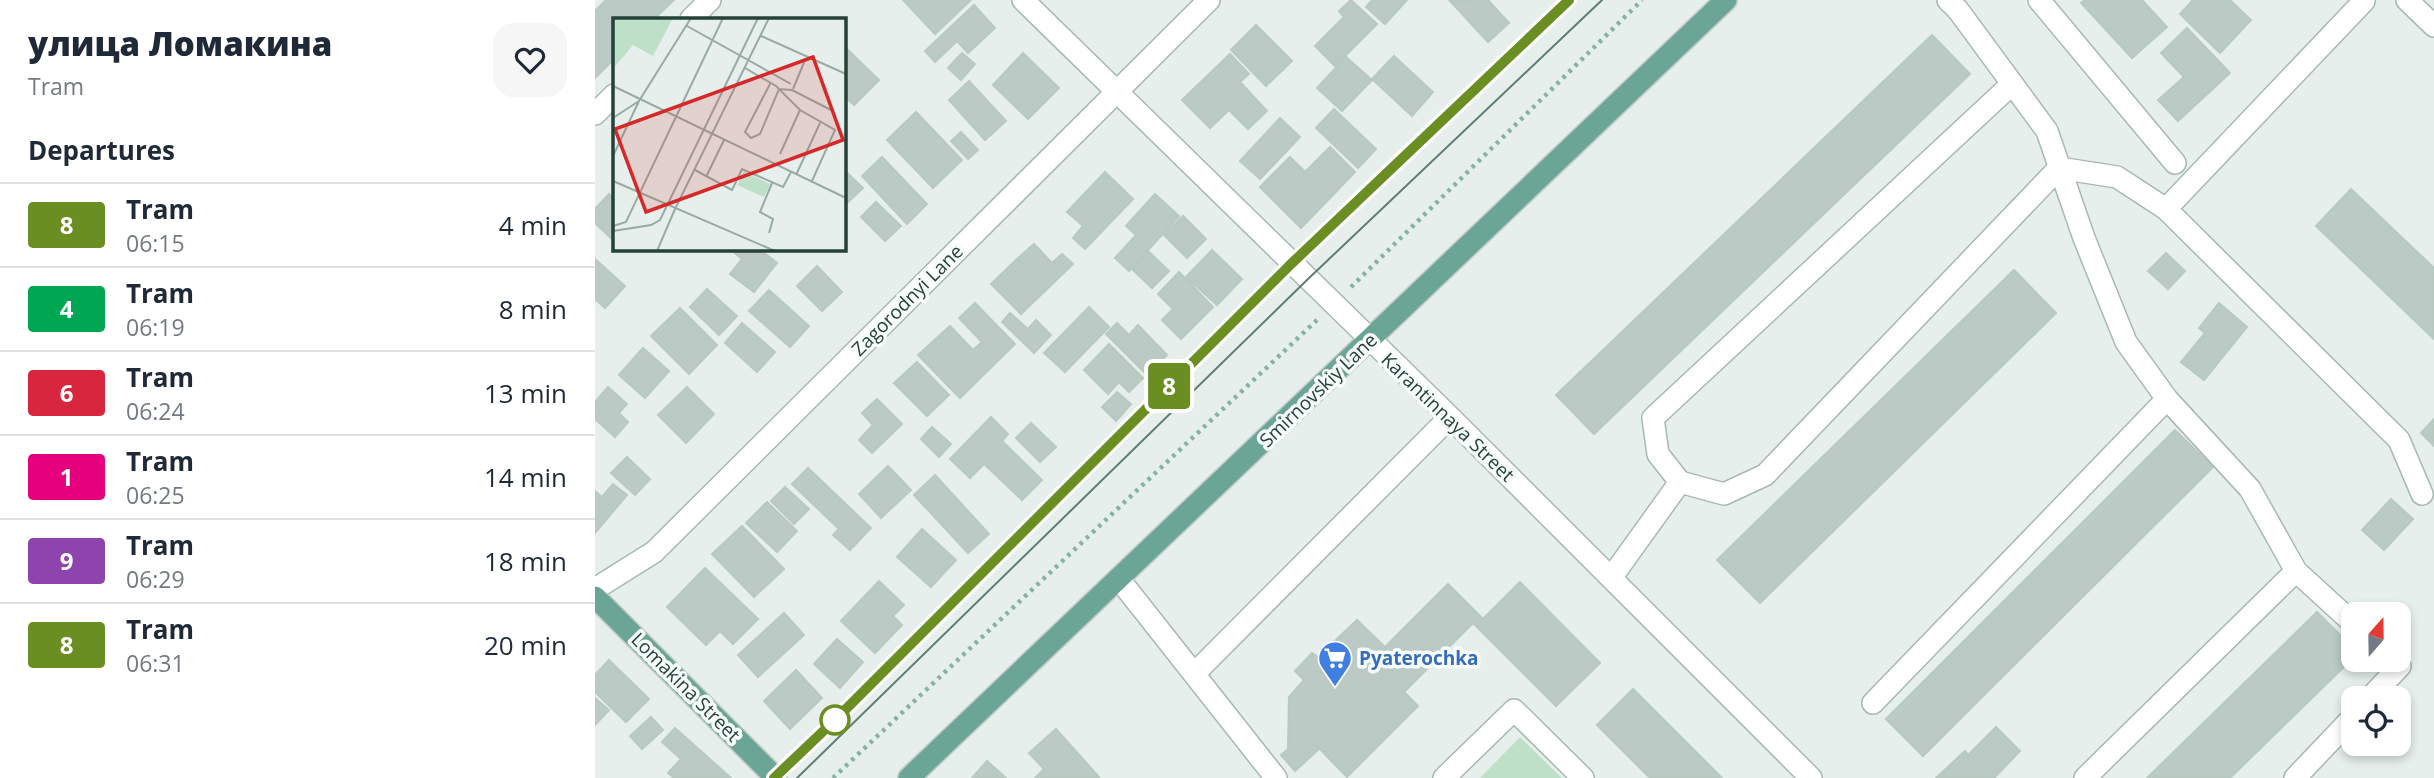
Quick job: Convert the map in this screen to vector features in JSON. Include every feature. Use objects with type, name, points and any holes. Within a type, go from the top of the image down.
[{"type":"main road","name":"Smirnovskiy Lane","points":[[909,778],[1725,0]]},
{"type":"main road","name":"Lomakina Street","points":[[595,597],[776,778]]},
{"type":"street","points":[[692,18],[711,0]]},
{"type":"street","name":"Karantinnaya Street","points":[[1023,0],[1450,417],[1811,778]]},
{"type":"street","name":"Zagorodnyi Lane","points":[[595,589],[654,552],[1209,0]]},
{"type":"street","points":[[1948,0],[2047,131],[2084,238],[2126,342],[2167,399],[2250,489],[2296,572],[2341,612]]},
{"type":"street","points":[[2039,0],[2175,163]]},
{"type":"street","points":[[2407,0],[2434,26]]},
{"type":"street","points":[[2166,209],[2364,1]]},
{"type":"street","points":[[2013,84],[1653,418],[1658,454],[1680,482],[1724,494],[1765,475],[2059,168]]},
{"type":"street","points":[[595,114],[613,96]]},
{"type":"street","points":[[2059,168],[2117,177],[2166,209],[2399,440],[2422,494]]},
{"type":"street","points":[[1873,703],[2167,399]]},
{"type":"street","points":[[1194,674],[1450,417]]},
{"type":"street","points":[[1611,578],[1680,482]]},
{"type":"street","points":[[2085,778],[2296,572]]},
{"type":"street","points":[[1119,579],[1276,778]]},
{"type":"street","points":[[2382,686],[2395,672]]},
{"type":"street","points":[[1444,778],[1514,710],[1583,778]]},
{"type":"street","points":[[2295,778],[2341,730]]},
{"type":"path","points":[[833,778],[1333,305],[1641,0]]},
{"type":"green space","points":[[1520,737],[1562,778],[1480,778]]},
{"type":"building","points":[[606,0],[674,0],[655,18],[613,18],[613,60],[595,78],[595,11]]},
{"type":"building","points":[[903,0],[971,0],[935,34]]},
{"type":"building","points":[[1351,0],[1377,24],[1335,66],[1315,46],[1344,17],[1339,11]]},
{"type":"building","points":[[1372,0],[1407,0],[1385,24],[1366,7]]},
{"type":"building","points":[[1488,0],[1509,23],[1488,42],[1450,1]]},
{"type":"building","points":[[2085,0],[2142,0],[2167,27],[2132,58],[2081,3]]},
{"type":"building","points":[[2193,0],[2230,0],[2251,20],[2220,53],[2180,14]]},
{"type":"building","points":[[974,5],[995,28],[968,53],[957,41],[935,62],[925,51]]},
{"type":"building","points":[[1256,25],[1292,61],[1266,86],[1231,50]]},
{"type":"building","points":[[2187,28],[2230,73],[2178,121],[2158,100],[2184,77],[2161,53]]},
{"type":"building","points":[[1932,35],[1970,74],[1594,434],[1556,395]]},
{"type":"building","points":[[847,49],[879,80],[854,105],[845,97]]},
{"type":"building","points":[[962,53],[975,64],[961,80],[948,68]]},
{"type":"building","points":[[1023,53],[1059,88],[1028,119],[993,85]]},
{"type":"building","points":[[1230,54],[1249,74],[1240,82],[1267,111],[1248,129],[1229,110],[1210,128],[1182,100]]},
{"type":"building","points":[[1394,56],[1433,92],[1412,116],[1372,79]]},
{"type":"building","points":[[1346,57],[1372,80],[1342,111],[1317,88]]},
{"type":"building","points":[[969,81],[1006,121],[985,140],[949,100]]},
{"type":"building","points":[[1334,109],[1376,149],[1358,168],[1316,128]]},
{"type":"building","points":[[916,112],[962,160],[933,188],[887,140]]},
{"type":"building","points":[[1280,118],[1300,137],[1260,179],[1240,161]]},
{"type":"building","points":[[961,132],[978,150],[968,159],[951,141]]},
{"type":"building","points":[[1330,147],[1355,172],[1331,197],[1305,172]]},
{"type":"building","points":[[882,157],[927,204],[907,224],[862,176]]},
{"type":"building","points":[[1290,157],[1331,197],[1301,228],[1260,187]]},
{"type":"building","points":[[845,171],[863,188],[845,205]]},
{"type":"building","points":[[1105,172],[1133,199],[1085,249],[1073,238],[1083,226],[1067,212]]},
{"type":"building","points":[[2351,189],[2434,268],[2434,339],[2316,226]]},
{"type":"building","points":[[609,194],[613,198],[613,240],[595,223],[595,209]]},
{"type":"building","points":[[1155,194],[1179,216],[1129,271],[1115,258],[1136,235],[1126,226]]},
{"type":"building","points":[[876,202],[901,226],[885,241],[861,217]]},
{"type":"building","points":[[1183,216],[1206,239],[1187,258],[1164,235]]},
{"type":"building","points":[[1034,244],[1052,263],[1062,254],[1073,264],[1046,290],[1017,259]]},
{"type":"building","points":[[731,250],[761,250],[777,263],[754,292],[730,274],[742,259]]},
{"type":"building","points":[[1212,250],[1242,279],[1217,305],[1186,277]]},
{"type":"building","points":[[1149,252],[1169,271],[1152,288],[1132,269]]},
{"type":"building","points":[[2166,253],[2185,271],[2168,289],[2148,271]]},
{"type":"building","points":[[595,259],[625,286],[605,308],[595,299]]},
{"type":"building","points":[[1017,259],[1046,290],[1021,314],[991,284]]},
{"type":"building","points":[[817,266],[842,292],[822,311],[797,286]]},
{"type":"building","points":[[2014,270],[2056,313],[1760,603],[1717,560]]},
{"type":"building","points":[[1179,272],[1213,307],[1181,339],[1162,320],[1173,309],[1158,294]]},
{"type":"building","points":[[707,289],[737,316],[719,335],[690,307]]},
{"type":"building","points":[[769,290],[809,326],[790,347],[749,311]]},
{"type":"building","points":[[975,303],[1015,344],[960,398],[918,355],[950,326],[973,350],[982,342],[959,318]]},
{"type":"building","points":[[2219,303],[2247,327],[2204,380],[2181,362],[2205,333],[2199,328]]},
{"type":"building","points":[[1089,307],[1109,327],[1065,372],[1044,353]]},
{"type":"building","points":[[680,308],[717,345],[689,374],[651,336]]},
{"type":"building","points":[[1010,313],[1028,329],[1036,320],[1051,335],[1034,353],[1002,322]]},
{"type":"building","points":[[742,323],[775,352],[757,372],[725,343]]},
{"type":"building","points":[[1117,323],[1129,335],[1138,325],[1167,355],[1147,375],[1106,334]]},
{"type":"building","points":[[1109,344],[1143,378],[1129,392],[1119,382],[1108,394],[1084,370]]},
{"type":"building","points":[[643,348],[669,371],[645,398],[619,375]]},
{"type":"building","points":[[917,362],[949,395],[927,416],[894,383]]},
{"type":"building","points":[[608,387],[627,404],[619,413],[628,422],[615,437],[595,419],[595,402]]},
{"type":"building","points":[[687,387],[714,414],[686,443],[658,415]]},
{"type":"building","points":[[1117,392],[1131,404],[1116,421],[1102,407]]},
{"type":"building","points":[[877,399],[902,424],[872,453],[859,440],[873,425],[862,413]]},
{"type":"building","points":[[991,417],[1008,434],[1002,441],[1042,480],[1022,500],[984,464],[970,478],[950,459]]},
{"type":"building","points":[[2434,419],[2434,446],[2421,433]]},
{"type":"building","points":[[1031,423],[1056,447],[1040,462],[1016,438]]},
{"type":"building","points":[[932,427],[951,444],[939,457],[921,439]]},
{"type":"building","points":[[2175,430],[2213,467],[1923,756],[1886,719]]},
{"type":"building","points":[[627,457],[650,479],[635,495],[611,473]]},
{"type":"building","points":[[888,466],[911,490],[881,518],[859,494]]},
{"type":"building","points":[[808,468],[871,528],[850,550],[833,535],[839,529],[792,484]]},
{"type":"building","points":[[935,475],[989,534],[968,553],[914,495]]},
{"type":"building","points":[[613,484],[627,495],[595,533],[595,491],[602,497]]},
{"type":"building","points":[[785,487],[809,509],[794,524],[771,501]]},
{"type":"building","points":[[2391,499],[2413,519],[2384,550],[2362,530]]},
{"type":"building","points":[[767,502],[797,531],[777,552],[746,523]]},
{"type":"building","points":[[742,526],[784,569],[754,597],[712,554]]},
{"type":"building","points":[[922,529],[956,560],[931,587],[897,557]]},
{"type":"building","points":[[705,568],[758,619],[733,644],[720,631],[706,645],[667,607]]},
{"type":"building","points":[[879,581],[904,605],[893,616],[902,625],[875,653],[841,621]]},
{"type":"building","points":[[1520,582],[1600,663],[1556,706],[1473,623],[1404,692],[1418,706],[1347,777],[1316,745],[1390,671],[1376,656],[1448,584],[1483,619]]},
{"type":"building","points":[[2317,612],[2341,636],[2341,670],[2230,778],[2147,778]]},
{"type":"building","points":[[784,613],[804,635],[758,677],[738,655]]},
{"type":"building","name":"Pyaterochka","points":[[1357,620],[1385,647],[1376,656],[1390,671],[1316,745],[1319,749],[1295,771],[1281,755],[1288,749],[1289,697],[1304,680],[1295,671],[1312,653],[1318,657]]},
{"type":"building","points":[[837,639],[863,662],[840,688],[814,664]]},
{"type":"building","points":[[609,660],[649,699],[626,722],[595,692],[595,675]]},
{"type":"building","points":[[796,670],[822,698],[790,729],[764,701]]},
{"type":"building","points":[[1633,689],[1722,778],[1650,778],[1597,725]]},
{"type":"building","points":[[595,698],[609,710],[595,725]]},
{"type":"building","points":[[651,717],[663,730],[642,749],[630,736]]},
{"type":"building","points":[[1996,727],[2020,751],[1994,778],[1936,778],[1965,751],[1968,755]]},
{"type":"building","points":[[675,728],[731,778],[674,778],[668,773],[681,759],[662,742]]},
{"type":"building","points":[[1056,729],[1099,777],[1035,778],[1044,769],[1029,753]]},
{"type":"building","points":[[987,761],[1006,778],[972,778]]},
{"type":"tram line","points":[[774,778],[1292,264],[1569,0]]},
{"type":"tram line","name":"8","points":[[774,778],[1291,264],[1569,0]]},
{"type":"tram line","points":[[797,778],[1308,279],[1602,0]]},
{"type":"place","name":"Pyaterochka","points":[[1335,688]]}]
